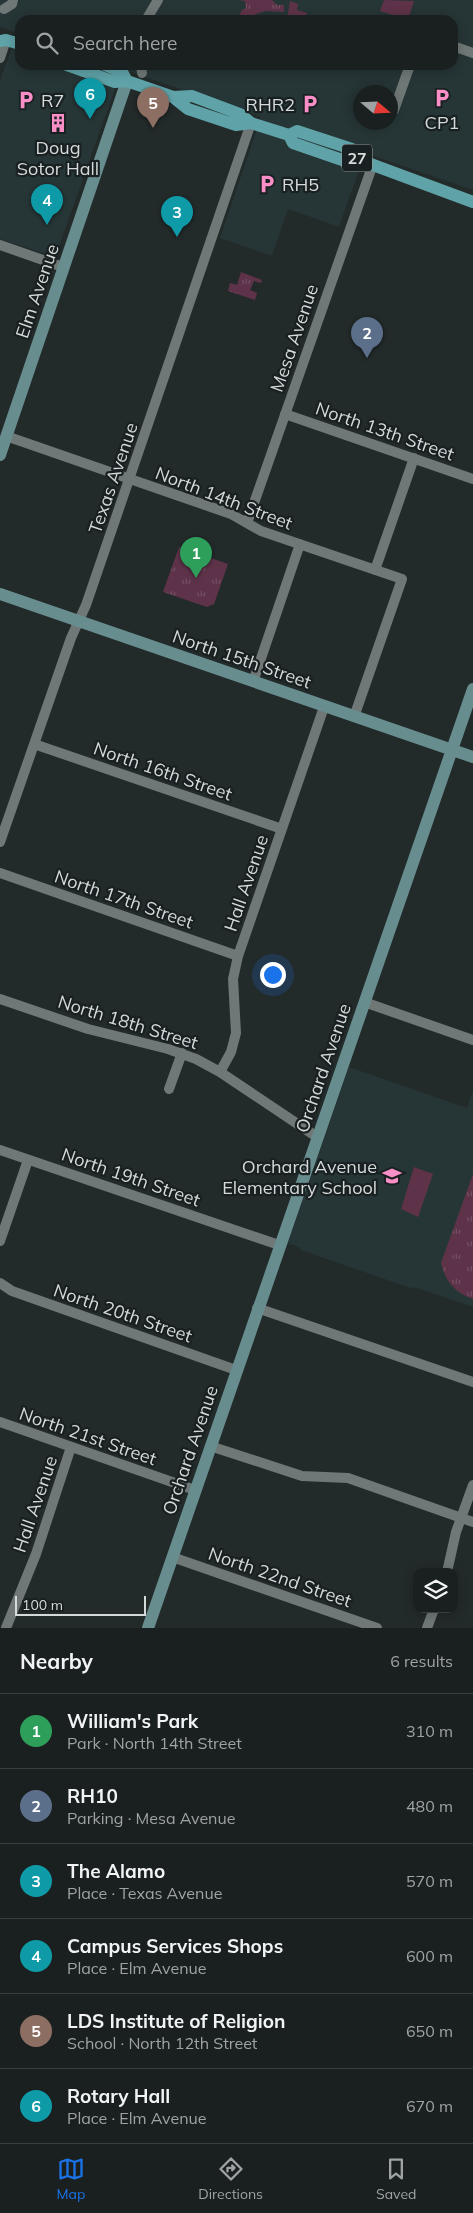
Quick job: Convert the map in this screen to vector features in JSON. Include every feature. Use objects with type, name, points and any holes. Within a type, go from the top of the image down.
[{"type":"main road","points":[[2,38],[15,42]]},
{"type":"main road","name":"27","points":[[81,70],[115,82],[127,81],[173,97],[192,96],[240,114],[251,123],[288,135],[293,143],[348,162],[358,158],[473,202]]},
{"type":"main road","name":"27","points":[[117,70],[122,72],[127,81]]},
{"type":"street","points":[[149,15],[158,0]]},
{"type":"street","points":[[0,58],[2,38]]},
{"type":"street","points":[[458,48],[473,53]]},
{"type":"street","points":[[398,99],[408,70]]},
{"type":"street","name":"Elm Avenue","points":[[0,454],[127,81]]},
{"type":"street","name":"Texas Avenue","points":[[0,842],[86,605],[251,123]]},
{"type":"street","name":"Mesa Avenue","points":[[247,523],[373,164]]},
{"type":"street","points":[[0,245],[63,267]]},
{"type":"street","name":"North 13th Street","points":[[286,414],[473,479]]},
{"type":"street","name":"North 14th Street","points":[[6,436],[231,514],[261,531],[402,579],[354,717]]},
{"type":"street","points":[[375,570],[414,458]]},
{"type":"street","points":[[253,682],[300,544]]},
{"type":"street","name":"North 15th Street","points":[[0,594],[473,757]]},
{"type":"street","name":"Orchard Avenue","points":[[148,1628],[194,1490],[473,689]]},
{"type":"street","name":"Hall Avenue","points":[[220,1072],[230,1052],[236,1033],[232,985],[238,956],[324,707]]},
{"type":"street","name":"North 16th Street","points":[[34,744],[282,829]]},
{"type":"street","name":"North 17th Street","points":[[0,873],[238,956]]},
{"type":"street","name":"North 18th Street","points":[[0,999],[106,1035],[182,1053],[220,1072],[317,1137]]},
{"type":"street","points":[[364,1002],[473,1040]]},
{"type":"street","points":[[169,1089],[182,1053]]},
{"type":"street","name":"North 19th Street","points":[[0,1150],[279,1245]]},
{"type":"street","points":[[0,1241],[28,1160]]},
{"type":"street","name":"North 20th Street","points":[[0,1283],[12,1291],[236,1370]]},
{"type":"street","points":[[257,1308],[473,1382]]},
{"type":"street","name":"North 21st Street","points":[[0,1422],[194,1490]]},
{"type":"street","points":[[210,1446],[296,1475],[348,1478],[473,1522]]},
{"type":"street","name":"Hall Avenue","points":[[6,1628],[36,1554],[72,1447]]},
{"type":"street","points":[[448,1568],[461,1518],[473,1485]]},
{"type":"street","name":"North 22nd Street","points":[[172,1557],[376,1628]]},
{"type":"street","points":[[427,1628],[433,1613]]},
{"type":"shaded area","points":[[0,0],[473,0],[473,190],[365,153],[339,227],[288,209],[272,256],[220,238],[261,117],[125,70],[458,70],[458,15],[15,15],[15,32],[0,27]]},
{"type":"shaded area","points":[[15,39],[15,70],[122,70],[57,252],[49,255],[0,239],[0,81]]},
{"type":"shaded area","name":"Orchard Avenue Elementary School","points":[[349,1067],[467,1108],[473,1090],[473,1307],[414,1287],[413,1289],[301,1250],[299,1247],[288,1243]]},
{"type":"green space","points":[[239,0],[272,0],[277,5],[284,5],[284,12],[265,11],[254,15],[240,15],[242,10],[246,8],[245,1]]},
{"type":"green space","points":[[384,0],[414,1],[410,15],[392,15],[380,11]]},
{"type":"green space","points":[[290,1],[298,4],[297,10],[307,13],[306,15],[288,15]]},
{"type":"green space","points":[[241,272],[262,280],[261,283],[254,281],[250,290],[257,293],[255,300],[228,291],[230,283],[237,285]]},
{"type":"green space","points":[[179,547],[228,564],[214,604],[207,607],[163,592]]},
{"type":"green space","points":[[414,1167],[433,1174],[418,1217],[401,1209]]},
{"type":"green space","points":[[473,1174],[473,1299],[452,1286],[445,1275],[441,1263]]},
{"type":"place","name":"CP1","points":[[442,98]]},
{"type":"place","name":"R7","points":[[26,100]]},
{"type":"place","name":"RHR2","points":[[310,104]]},
{"type":"place","name":"Rotary Hall","points":[[90,119]]},
{"type":"place","name":"Doug Sotor Hall","points":[[58,123]]},
{"type":"place","name":"LDS Institute of Religion","points":[[153,128]]},
{"type":"place","name":"RH5","points":[[267,184]]},
{"type":"place","name":"Campus Services Shops","points":[[47,225]]},
{"type":"place","name":"The Alamo","points":[[177,237]]},
{"type":"place","name":"RH10","points":[[367,358]]},
{"type":"place","name":"William's Park","points":[[196,578]]},
{"type":"place","name":"Orchard Avenue Elementary School","points":[[392,1176]]}]
